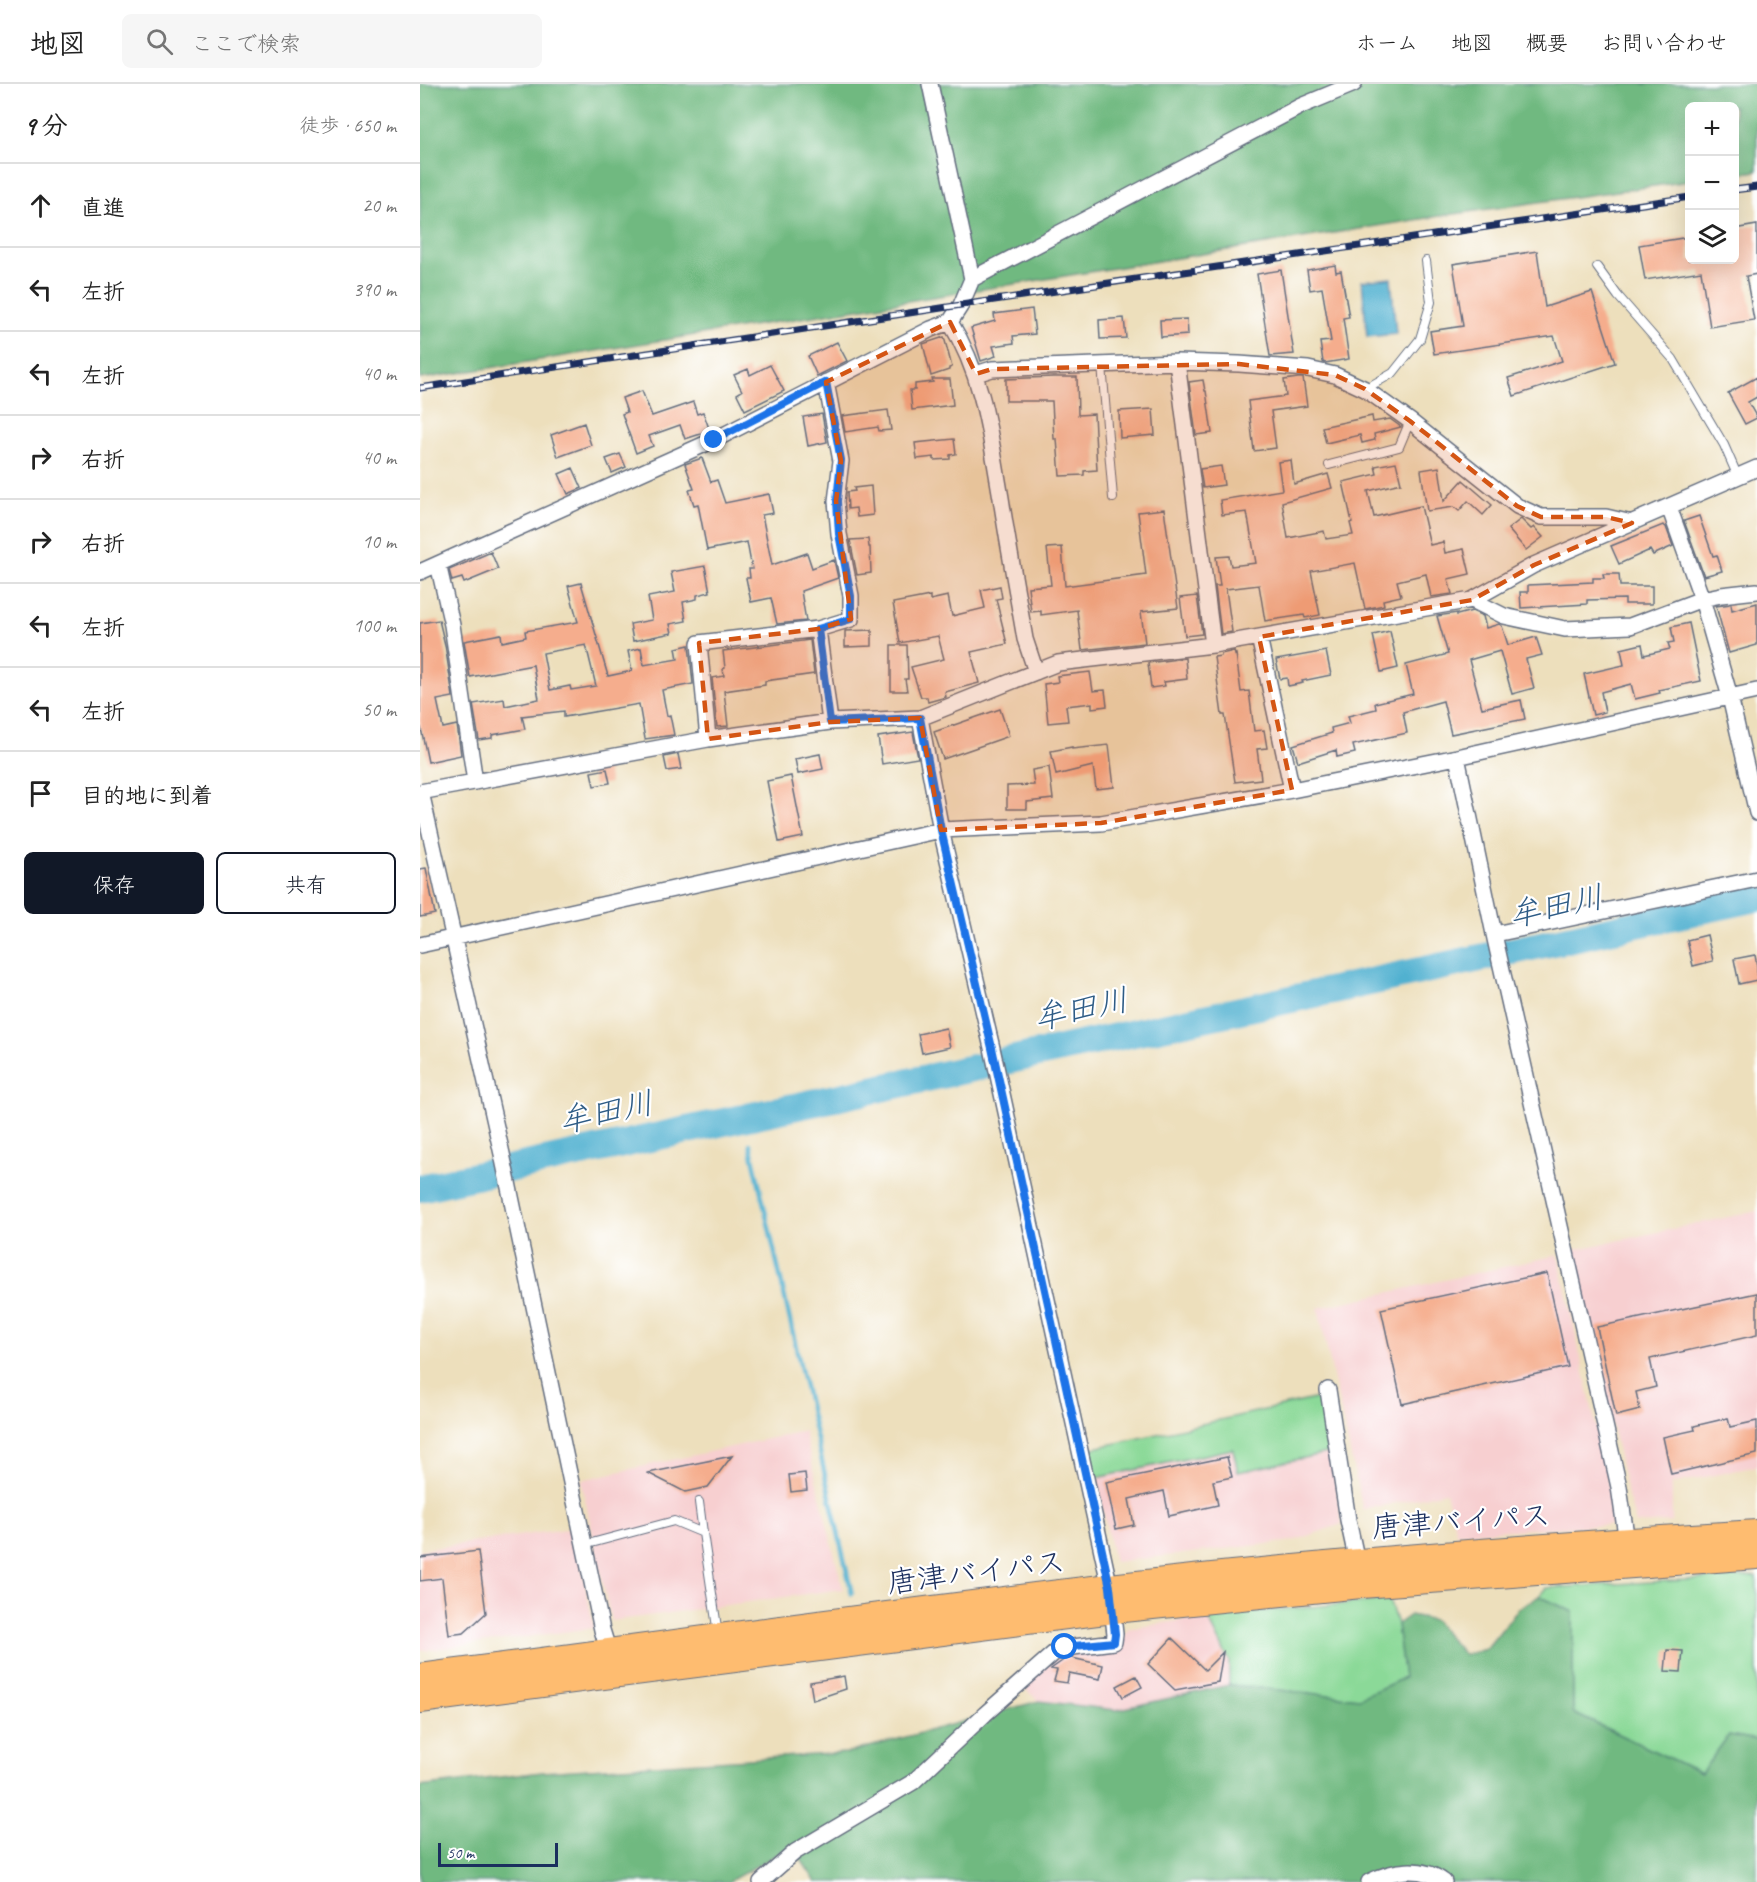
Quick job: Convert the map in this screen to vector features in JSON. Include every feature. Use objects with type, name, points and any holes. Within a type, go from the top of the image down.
[{"type":"highway","name":"唐津バイパス","points":[[420,1700],[613,1663],[719,1638],[1111,1599],[1361,1585],[1628,1552],[1757,1533]]},
{"type":"highway","name":"唐津バイパス","points":[[420,1677],[613,1663],[1111,1599],[1357,1562],[1628,1552],[1757,1556]]},
{"type":"street","points":[[420,572],[714,440],[931,329],[950,322],[961,305],[972,279],[930,84]]},
{"type":"street","points":[[972,279],[1301,106],[1354,84]]},
{"type":"street","points":[[950,322],[976,374],[989,426],[1025,639],[1036,672]]},
{"type":"street","points":[[1177,362],[1213,645]]},
{"type":"street","points":[[976,374],[992,369],[1177,362],[1308,369],[1335,375],[1365,389],[1410,421],[1517,506],[1541,517],[1606,517],[1632,523]]},
{"type":"street","points":[[708,739],[699,643],[818,629],[851,619],[851,596],[839,534],[837,501],[841,460],[826,382]]},
{"type":"street","points":[[613,1663],[602,1630],[502,1154],[420,792],[708,739],[830,722],[920,718],[1058,663],[1213,645],[1472,600],[1534,565],[1757,468]]},
{"type":"street","points":[[1669,507],[1702,599],[1730,697],[1757,813]]},
{"type":"street","points":[[438,564],[452,625],[475,782]]},
{"type":"street","points":[[1472,600],[1504,616],[1565,629],[1630,626],[1702,599],[1757,591]]},
{"type":"street","points":[[818,629],[830,722]]},
{"type":"street","points":[[1259,637],[1292,790]]},
{"type":"street","points":[[420,945],[941,830],[1101,823],[1292,790],[1757,692]]},
{"type":"street","points":[[760,1882],[795,1852],[913,1782],[1054,1653],[1065,1647],[1114,1642],[1111,1599],[993,1052],[941,830],[920,718]]},
{"type":"street","points":[[1457,757],[1500,961],[1619,1487],[1628,1552]]},
{"type":"street","points":[[1495,937],[1757,879]]},
{"type":"street","points":[[1328,1390],[1348,1520],[1357,1562]]},
{"type":"street","points":[[1369,1882],[1402,1870],[1429,1873],[1444,1882]]},
{"type":"lane","points":[[1365,389],[1393,373],[1420,339],[1431,302],[1426,261]]},
{"type":"lane","points":[[1597,267],[1618,296],[1673,359],[1724,445],[1738,477]]},
{"type":"lane","points":[[1102,364],[1113,498]]},
{"type":"lane","points":[[1329,465],[1399,447],[1410,421]]},
{"type":"lane","points":[[699,1502],[719,1638]]},
{"type":"lane","points":[[584,1545],[674,1521],[703,1533]]},
{"type":"highlighted area","points":[[950,322],[976,374],[992,369],[1239,364],[1335,375],[1365,389],[1410,421],[1517,506],[1541,517],[1606,517],[1632,523],[1534,565],[1472,600],[1259,637],[1292,790],[1101,823],[941,830],[920,718],[830,722],[708,739],[699,643],[818,629],[851,619],[836,501],[841,461],[826,382]]},
{"type":"shaded area","points":[[1757,1211],[1757,1466],[1672,1484],[1672,1522],[1636,1524],[1627,1493],[1573,1250]]},
{"type":"shaded area","points":[[1558,1255],[1611,1494],[1611,1525],[1456,1533],[1446,1492],[1363,1510],[1318,1308]]},
{"type":"shaded area","points":[[804,1431],[843,1589],[611,1621],[581,1480]]},
{"type":"shaded area","points":[[1233,1449],[1239,1472],[1332,1452],[1342,1524],[1293,1541],[1114,1562],[1096,1478]]},
{"type":"shaded area","points":[[574,1528],[594,1628],[420,1651],[420,1550]]},
{"type":"shaded area","points":[[1207,1616],[1229,1661],[1229,1685],[1116,1710],[1039,1701],[1023,1687],[1058,1655],[1120,1645],[1128,1629]]},
{"type":"green space","points":[[420,84],[1757,84],[1757,171],[1739,173],[1739,102],[1685,102],[1685,182],[1440,216],[420,379]]},
{"type":"green space","points":[[1323,1397],[1332,1452],[1238,1472],[1233,1449],[1096,1478],[1090,1449]]},
{"type":"green space","points":[[1757,1576],[1757,1740],[1729,1735],[1701,1773],[1573,1713],[1573,1612],[1539,1596],[1546,1588]]},
{"type":"green space","points":[[1539,1596],[1573,1612],[1573,1713],[1701,1773],[1729,1735],[1757,1740],[1757,1882],[816,1882],[792,1846],[728,1882],[420,1882],[420,1787],[542,1772],[847,1753],[1039,1701],[1116,1710],[1229,1685],[1359,1698],[1404,1678],[1397,1624],[1410,1615],[1434,1620],[1464,1655],[1486,1649],[1519,1608]]},
{"type":"green space","points":[[1389,1600],[1397,1624],[1404,1678],[1359,1698],[1229,1685],[1229,1661],[1207,1616]]},
{"type":"water","points":[[1391,278],[1396,334],[1367,337],[1362,281]]},
{"type":"building","points":[[1757,225],[1757,274],[1746,276],[1754,320],[1710,327],[1701,271],[1645,280],[1639,245],[1685,238],[1685,264],[1739,264],[1739,228]]},
{"type":"building","points":[[1537,251],[1545,307],[1592,292],[1615,363],[1514,396],[1508,378],[1562,361],[1554,336],[1434,354],[1430,331],[1463,326],[1453,264]]},
{"type":"building","points":[[1335,265],[1336,272],[1341,271],[1349,317],[1343,318],[1349,359],[1325,363],[1320,342],[1331,341],[1322,288],[1310,290],[1307,270]]},
{"type":"building","points":[[1281,270],[1294,354],[1270,356],[1257,274]]},
{"type":"building","points":[[1032,309],[1035,334],[1013,336],[1014,343],[993,346],[996,356],[981,361],[971,328],[995,321],[994,314]]},
{"type":"building","points":[[1124,318],[1126,338],[1100,339],[1099,320]]},
{"type":"building","points":[[1187,319],[1188,335],[1161,337],[1160,320]]},
{"type":"building","points":[[944,337],[952,367],[931,376],[923,344]]},
{"type":"building","points":[[837,342],[847,361],[817,376],[808,356]]},
{"type":"building","points":[[770,365],[784,391],[745,410],[737,394],[742,391],[734,375],[748,369],[750,375]]},
{"type":"building","points":[[1077,377],[1078,415],[1094,414],[1097,470],[1084,471],[1084,475],[1060,476],[1057,439],[1054,439],[1052,401],[1006,401],[1006,379]]},
{"type":"building","points":[[1757,377],[1757,397],[1748,402],[1757,418],[1745,424],[1728,393]]},
{"type":"building","points":[[1303,378],[1307,406],[1271,411],[1276,448],[1254,451],[1248,401],[1286,396],[1284,380]]},
{"type":"building","points":[[932,379],[950,379],[953,405],[912,410],[910,390],[915,390],[915,384],[933,382]]},
{"type":"building","points":[[1203,380],[1212,433],[1196,435],[1189,382]]},
{"type":"building","points":[[642,391],[652,416],[693,402],[697,414],[703,412],[710,431],[685,439],[680,425],[649,436],[653,446],[636,453],[622,414],[627,412],[622,398]]},
{"type":"building","points":[[1153,409],[1155,435],[1120,438],[1119,411]]},
{"type":"building","points":[[888,410],[891,430],[879,431],[878,427],[845,432],[842,416]]},
{"type":"building","points":[[822,414],[827,442],[808,446],[803,417]]},
{"type":"building","points":[[1372,416],[1373,422],[1390,419],[1401,427],[1374,434],[1375,440],[1362,443],[1360,435],[1326,443],[1322,427]]},
{"type":"building","points":[[584,423],[591,445],[558,457],[551,435]]},
{"type":"building","points":[[954,439],[956,454],[950,455],[950,459],[934,460],[934,457],[917,459],[915,443]]},
{"type":"building","points":[[620,454],[626,467],[612,473],[606,459]]},
{"type":"building","points":[[702,458],[711,482],[717,480],[725,503],[769,494],[773,513],[762,515],[772,565],[807,553],[812,568],[834,560],[838,578],[801,591],[806,621],[777,624],[771,598],[751,602],[746,578],[750,578],[749,569],[752,569],[747,542],[707,550],[698,504],[694,505],[689,490],[694,489],[685,464]]},
{"type":"building","points":[[1291,460],[1294,484],[1328,474],[1332,488],[1282,502],[1288,538],[1324,531],[1326,539],[1353,535],[1343,482],[1377,474],[1375,466],[1396,462],[1401,483],[1368,491],[1374,517],[1421,506],[1430,545],[1443,542],[1445,553],[1464,549],[1470,574],[1448,579],[1452,594],[1431,597],[1426,574],[1397,581],[1401,596],[1383,600],[1384,605],[1365,609],[1355,563],[1311,571],[1320,615],[1265,621],[1259,585],[1226,589],[1232,632],[1221,634],[1215,586],[1220,586],[1216,557],[1229,556],[1231,566],[1256,563],[1247,512],[1222,515],[1220,500],[1282,490],[1278,462]]},
{"type":"building","points":[[1221,466],[1224,485],[1203,488],[1200,469]]},
{"type":"building","points":[[1439,467],[1444,501],[1463,480],[1492,505],[1483,515],[1468,501],[1459,511],[1454,507],[1427,511],[1421,470]]},
{"type":"building","points":[[573,468],[582,488],[568,494],[559,474]]},
{"type":"building","points":[[871,486],[873,515],[857,517],[856,508],[848,509],[847,492],[855,491],[854,488]]},
{"type":"building","points":[[1164,509],[1178,608],[1141,612],[1145,643],[1082,650],[1077,610],[1041,615],[1041,611],[1031,612],[1028,587],[1051,585],[1047,548],[1062,547],[1065,586],[1146,575],[1138,512]]},
{"type":"building","points":[[1699,516],[1713,556],[1717,555],[1722,571],[1704,576],[1684,521]]},
{"type":"building","points":[[1521,519],[1531,529],[1534,527],[1543,537],[1526,550],[1508,529]]},
{"type":"building","points":[[1663,525],[1666,527],[1673,546],[1653,555],[1650,550],[1619,564],[1611,546]]},
{"type":"building","points":[[868,539],[871,573],[857,575],[850,540]]},
{"type":"building","points":[[491,552],[498,569],[464,583],[462,578],[452,581],[449,570]]},
{"type":"building","points":[[705,566],[710,592],[697,595],[697,599],[683,602],[686,621],[670,624],[672,633],[633,641],[630,624],[652,620],[648,597],[675,592],[671,572]]},
{"type":"building","points":[[1603,574],[1619,574],[1620,586],[1652,586],[1652,604],[1625,604],[1625,599],[1587,600],[1587,604],[1521,608],[1520,592],[1528,592],[1528,585],[1593,582],[1593,578],[1604,578]]},
{"type":"building","points":[[581,583],[608,676],[632,671],[628,651],[641,648],[644,665],[678,659],[676,648],[689,645],[693,684],[662,690],[667,716],[670,715],[674,735],[645,739],[639,704],[564,717],[564,711],[522,716],[525,729],[492,735],[492,738],[479,740],[473,704],[504,699],[505,706],[539,699],[533,665],[470,677],[464,641],[501,634],[502,642],[526,637],[525,631],[578,622],[568,586]],"holes":[[[586,645],[596,686],[571,690],[570,686],[550,690],[543,653]]]},
{"type":"building","points":[[1000,586],[1002,598],[996,599],[1007,644],[971,652],[979,683],[945,692],[946,697],[928,702],[927,697],[921,697],[911,667],[944,659],[938,636],[900,643],[893,603],[930,596],[930,600],[948,596],[952,616],[985,608],[981,590]]},
{"type":"building","points":[[1197,596],[1202,634],[1185,636],[1180,598]]},
{"type":"building","points":[[1757,603],[1757,645],[1729,653],[1716,606],[1731,604],[1732,610]]},
{"type":"building","points":[[1472,611],[1483,616],[1486,628],[1499,624],[1502,626],[1508,645],[1536,637],[1542,655],[1526,659],[1534,688],[1512,694],[1500,651],[1469,660],[1482,708],[1521,700],[1525,719],[1451,734],[1443,701],[1403,712],[1407,733],[1353,745],[1355,753],[1337,757],[1336,750],[1298,762],[1293,745],[1332,733],[1331,728],[1350,723],[1348,716],[1376,709],[1375,703],[1413,694],[1406,665],[1448,654],[1437,616],[1457,613],[1457,615]]},
{"type":"building","points":[[439,620],[453,697],[437,700],[443,728],[457,725],[461,755],[428,762],[420,729],[420,623]]},
{"type":"building","points":[[1689,623],[1701,681],[1659,690],[1660,693],[1635,699],[1631,684],[1601,692],[1605,712],[1593,715],[1584,674],[1624,665],[1621,649],[1642,644],[1644,655],[1670,649],[1668,643],[1674,642],[1671,627]]},
{"type":"building","points":[[872,630],[872,646],[845,647],[845,631]]},
{"type":"building","points":[[1390,631],[1398,668],[1381,672],[1373,635]]},
{"type":"building","points":[[810,640],[814,674],[765,681],[765,685],[724,691],[728,726],[717,727],[712,678],[724,676],[723,651]]},
{"type":"building","points":[[891,645],[907,645],[908,679],[905,679],[907,691],[891,691]]},
{"type":"building","points":[[1234,651],[1241,692],[1249,691],[1254,731],[1264,730],[1267,748],[1257,749],[1261,779],[1235,782],[1214,657]]},
{"type":"building","points":[[1326,651],[1331,675],[1288,686],[1287,678],[1280,679],[1276,660]]},
{"type":"building","points":[[1185,658],[1187,679],[1164,682],[1165,686],[1151,688],[1148,663]]},
{"type":"building","points":[[1090,672],[1093,691],[1105,690],[1107,706],[1092,708],[1092,703],[1066,706],[1068,721],[1048,723],[1044,684],[1058,682],[1057,676]]},
{"type":"building","points":[[1000,709],[1009,736],[943,759],[934,732]]},
{"type":"building","points":[[913,732],[918,758],[882,764],[878,737]]},
{"type":"building","points":[[1109,745],[1114,787],[1096,789],[1093,766],[1056,775],[1051,751],[1072,747],[1072,749]]},
{"type":"building","points":[[678,754],[681,769],[667,771],[664,757]]},
{"type":"building","points":[[820,754],[823,769],[798,774],[795,759]]},
{"type":"building","points":[[1049,767],[1053,799],[1027,802],[1027,809],[1007,809],[1007,786],[1034,785],[1032,770]]},
{"type":"building","points":[[607,769],[610,783],[594,786],[591,772]]},
{"type":"building","points":[[791,776],[803,837],[779,842],[767,781]]},
{"type":"building","points":[[426,868],[435,914],[420,917],[420,869]]},
{"type":"building","points":[[1707,935],[1713,961],[1693,966],[1687,940]]},
{"type":"building","points":[[1755,955],[1757,980],[1739,984],[1734,959]]},
{"type":"building","points":[[946,1028],[950,1047],[922,1053],[918,1034]]},
{"type":"building","points":[[1547,1273],[1568,1367],[1402,1404],[1381,1309]]},
{"type":"building","points":[[1757,1293],[1757,1335],[1650,1359],[1656,1387],[1636,1392],[1640,1410],[1616,1416],[1597,1327]]},
{"type":"building","points":[[1728,1418],[1730,1427],[1757,1421],[1757,1454],[1671,1474],[1663,1437],[1695,1430],[1694,1426]]},
{"type":"building","points":[[732,1456],[708,1487],[685,1492],[648,1473]]},
{"type":"building","points":[[1227,1457],[1232,1477],[1213,1481],[1218,1505],[1169,1516],[1164,1491],[1129,1499],[1134,1525],[1116,1529],[1106,1482]]},
{"type":"building","points":[[805,1473],[807,1490],[791,1492],[789,1475]]},
{"type":"building","points":[[478,1551],[486,1613],[464,1633],[449,1635],[442,1578],[420,1581],[420,1558]]},
{"type":"building","points":[[1172,1638],[1205,1670],[1223,1652],[1218,1682],[1175,1690],[1148,1664]]},
{"type":"building","points":[[1667,1650],[1683,1651],[1681,1672],[1665,1671]]},
{"type":"building","points":[[1073,1657],[1103,1665],[1100,1679],[1069,1673],[1067,1683],[1054,1681],[1057,1670],[1051,1669],[1065,1659]]},
{"type":"building","points":[[844,1676],[846,1689],[813,1700],[810,1682]]},
{"type":"building","points":[[1136,1676],[1142,1687],[1123,1697],[1117,1686]]},
{"type":"waterway","name":"牟田川","points":[[420,1188],[1757,898]]},
{"type":"waterway","points":[[750,1144],[852,1594]]},
{"type":"railway","points":[[1739,189],[1757,187]]},
{"type":"railway","points":[[420,388],[1685,198]]},
{"type":"route","points":[[714,440],[826,382],[841,460],[837,501],[839,534],[851,596],[851,619],[818,629],[830,722],[920,718],[941,830],[992,1048],[1110,1587],[1114,1642],[1065,1647]]}]
